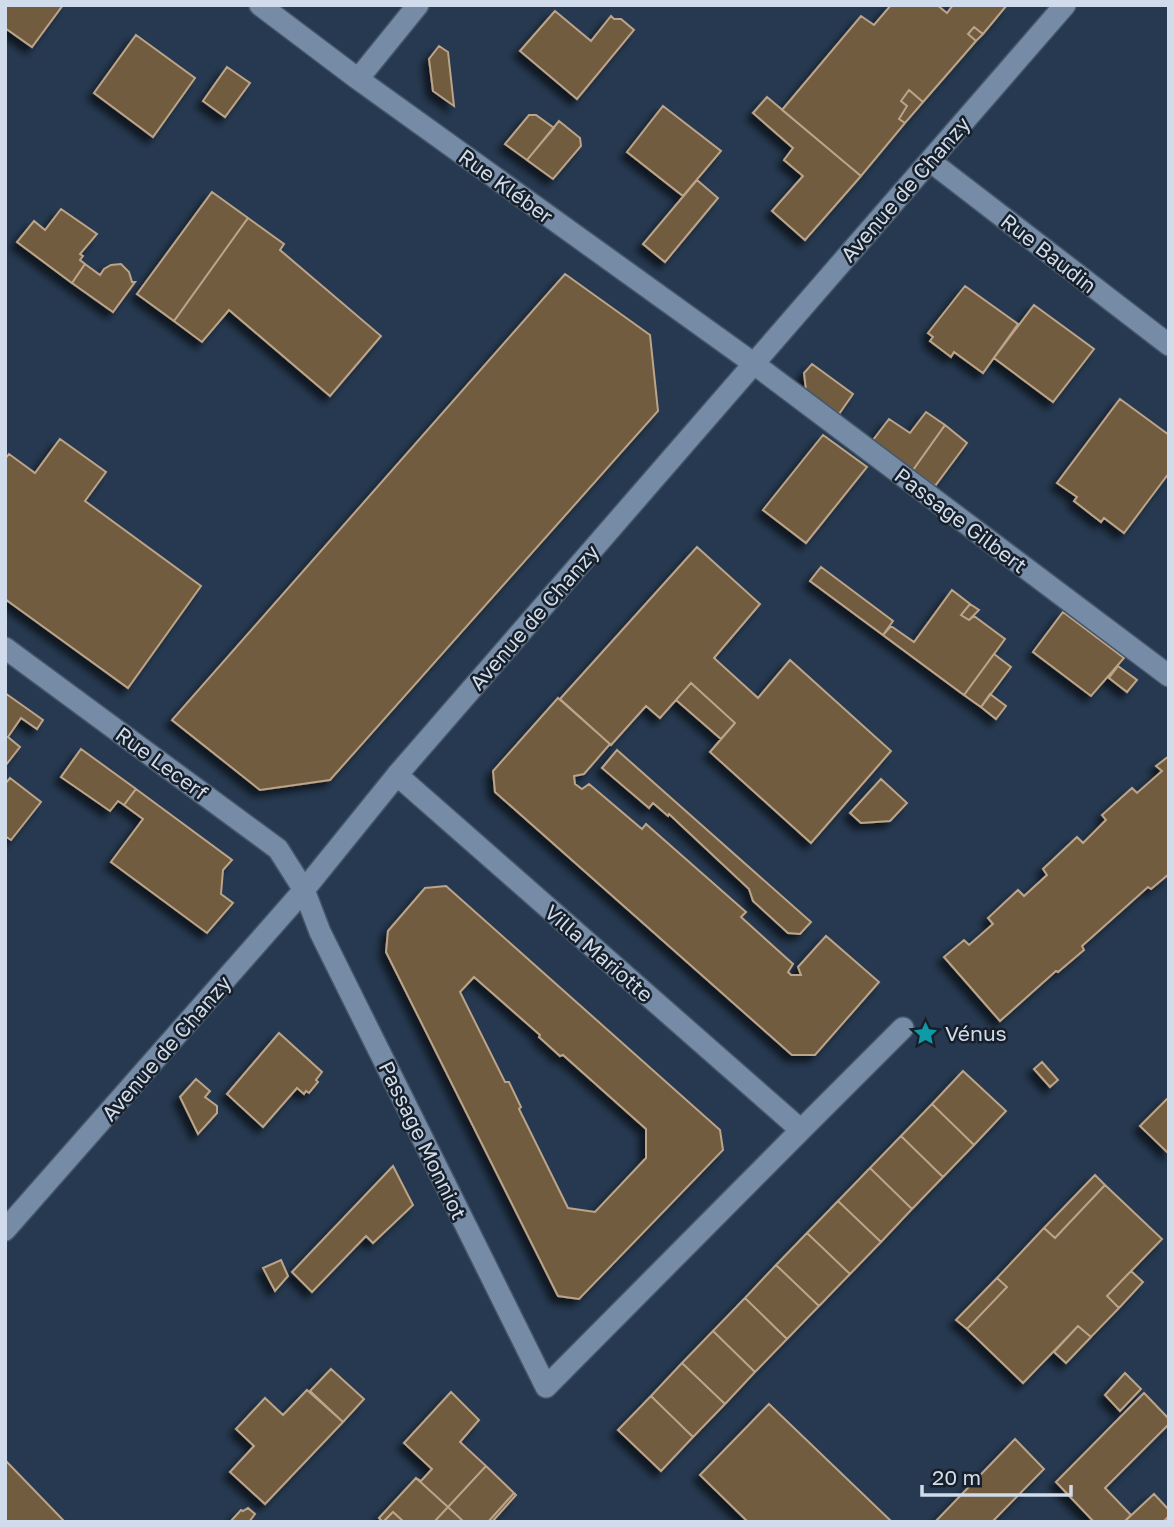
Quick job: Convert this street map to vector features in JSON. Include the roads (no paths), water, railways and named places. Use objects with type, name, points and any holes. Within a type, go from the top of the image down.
[{"type":"street","name":"Rue Kléber","points":[[260,5],[358,79],[753,363]]},
{"type":"street","points":[[358,79],[418,5]]},
{"type":"street","name":"Avenue de Chanzy","points":[[5,1230],[304,890],[397,775],[1065,5]]},
{"type":"street","name":"Rue Baudin","points":[[930,161],[1169,345]]},
{"type":"street","name":"Passage Gilbert","points":[[753,363],[1169,676]]},
{"type":"street","name":"Rue Lecerf","points":[[5,648],[278,849],[304,890]]},
{"type":"street","name":"Villa Mariotte","points":[[397,775],[801,1130]]},
{"type":"street","name":"Passage Monniot","points":[[304,890],[320,932],[546,1387],[801,1130]]},
{"type":"street","points":[[801,1130],[903,1028]]},
{"type":"place","name":"Vénus","points":[[925,1033]]}]
